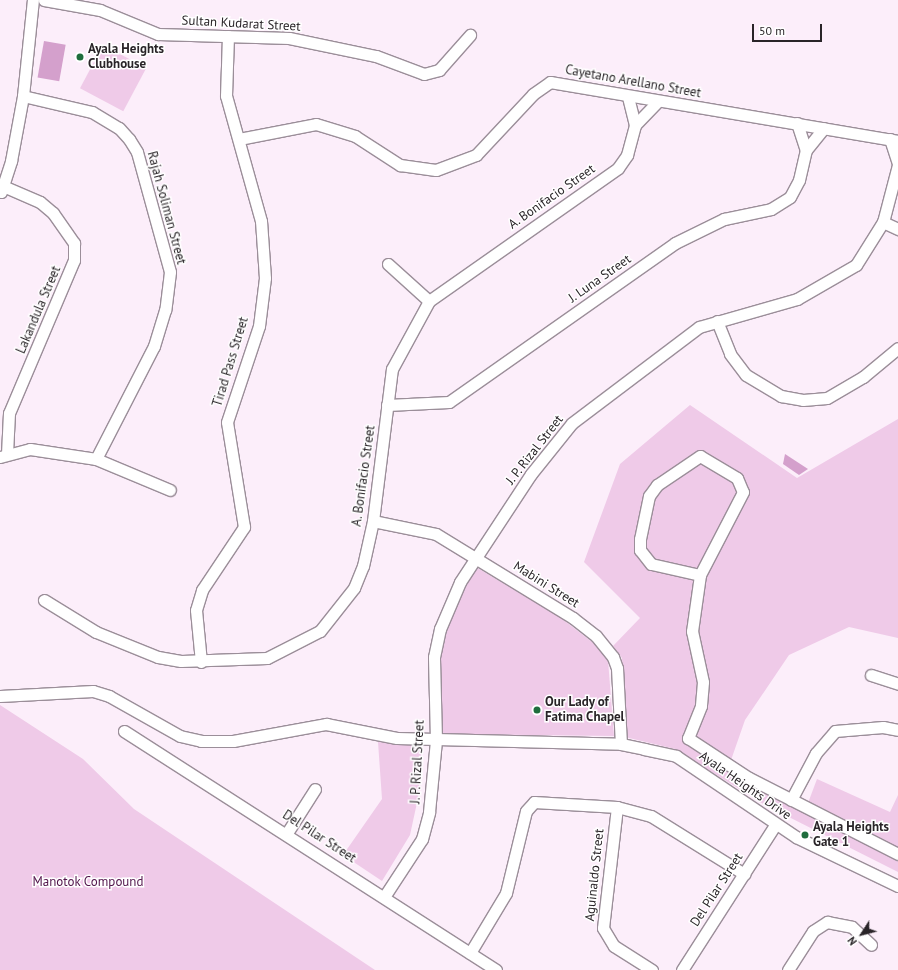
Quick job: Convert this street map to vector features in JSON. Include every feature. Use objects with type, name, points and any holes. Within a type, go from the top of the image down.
[{"type":"street","points":[[2,190],[23,96],[33,0]]},
{"type":"street","name":"Sultan Kudarat Street","points":[[44,0],[100,10],[158,34],[289,38],[376,56],[424,74],[439,70],[470,35]]},
{"type":"street","name":"Tirad Pass Street","points":[[201,662],[196,610],[202,590],[244,527],[227,422],[259,326],[265,278],[261,221],[226,96],[228,36]]},
{"type":"street","name":"Cayetano Arellano Street","points":[[239,139],[316,124],[355,136],[400,165],[436,170],[476,155],[533,94],[550,82],[657,102],[797,123],[894,140]]},
{"type":"street","name":"Rajah Soliman Street","points":[[23,96],[92,112],[119,128],[129,139],[137,152],[168,266],[165,310],[154,346],[96,459]]},
{"type":"street","name":"A. Bonifacio Street","points":[[628,97],[635,126]]},
{"type":"street","name":"A. Bonifacio Street","points":[[44,600],[96,632],[158,656],[201,662],[266,658],[320,631],[354,588],[373,520],[392,369],[429,301],[618,168],[627,154],[635,126],[657,102]]},
{"type":"street","points":[[797,123],[806,150]]},
{"type":"street","name":"J. Luna Street","points":[[387,405],[448,402],[675,243],[724,219],[771,209],[790,197],[799,180],[806,150],[824,128]]},
{"type":"street","name":"J. P. Rizal Street","points":[[384,897],[422,838],[432,792],[436,740],[434,657],[449,606],[475,558],[531,474],[572,423],[699,327],[815,291],[856,265],[882,222],[898,164],[894,140]]},
{"type":"street","name":"Lakandula Street","points":[[2,190],[40,202],[53,213],[74,243],[74,260],[9,413],[4,456]]},
{"type":"street","points":[[882,222],[898,230]]},
{"type":"street","points":[[388,264],[429,301]]},
{"type":"street","points":[[717,321],[730,354],[746,375],[781,396],[803,400],[828,398],[863,376],[898,348]]},
{"type":"street","points":[[4,456],[30,449],[96,459],[170,490]]},
{"type":"street","points":[[700,575],[651,564],[640,550],[640,539],[649,496],[657,485],[700,456],[737,478],[743,492],[700,575],[692,631],[703,682],[701,706],[688,738],[749,778],[898,854]]},
{"type":"street","name":"Mabini Street","points":[[373,520],[436,534],[573,618],[596,636],[613,657],[621,744]]},
{"type":"street","points":[[871,675],[898,684]]},
{"type":"street","name":"Ayala Heights Drive","points":[[0,696],[93,691],[109,696],[180,736],[201,741],[233,741],[326,724],[397,738],[621,744],[676,756],[715,779],[775,825],[796,837],[898,886]]},
{"type":"street","points":[[791,800],[812,760],[835,730],[883,727],[898,730]]},
{"type":"street","name":"Del Pilar Street","points":[[124,731],[288,833],[496,970]]},
{"type":"street","points":[[288,833],[315,789]]},
{"type":"street","points":[[470,953],[506,893],[529,806],[534,802],[617,807],[651,816],[744,874]]},
{"type":"street","name":"Aguinaldo Street","points":[[617,807],[603,928],[614,946],[652,970]]},
{"type":"street","name":"Del Pilar Street","points":[[682,970],[775,825]]},
{"type":"street","points":[[788,970],[813,931],[827,922],[852,927],[871,945]]},
{"type":"green space","points":[[103,45],[146,68],[123,111],[80,88]]},
{"type":"green space","points":[[690,405],[797,478],[898,419],[898,638],[849,627],[789,655],[745,720],[730,763],[808,803],[817,779],[890,812],[898,795],[898,872],[765,805],[675,749],[625,737],[622,658],[613,646],[640,618],[584,562],[620,464]]},
{"type":"green space","points":[[476,567],[561,618],[592,642],[608,660],[614,736],[442,734],[440,657],[451,616]]},
{"type":"green space","name":"Manotok Compound","points":[[0,705],[83,759],[134,809],[375,970],[0,970]]},
{"type":"green space","points":[[378,742],[422,745],[418,798],[410,835],[382,881],[343,855],[382,799]]},
{"type":"shaded area","points":[[44,41],[66,45],[59,81],[38,77]]},
{"type":"shaded area","points":[[785,454],[808,469],[799,475],[783,464]]},
{"type":"place","name":"Ayala Heights Clubhouse","points":[[80,57]]},
{"type":"place","name":"Our Lady of Fatima Chapel","points":[[537,710]]},
{"type":"place","name":"Ayala Heights Gate 1","points":[[805,835]]}]
